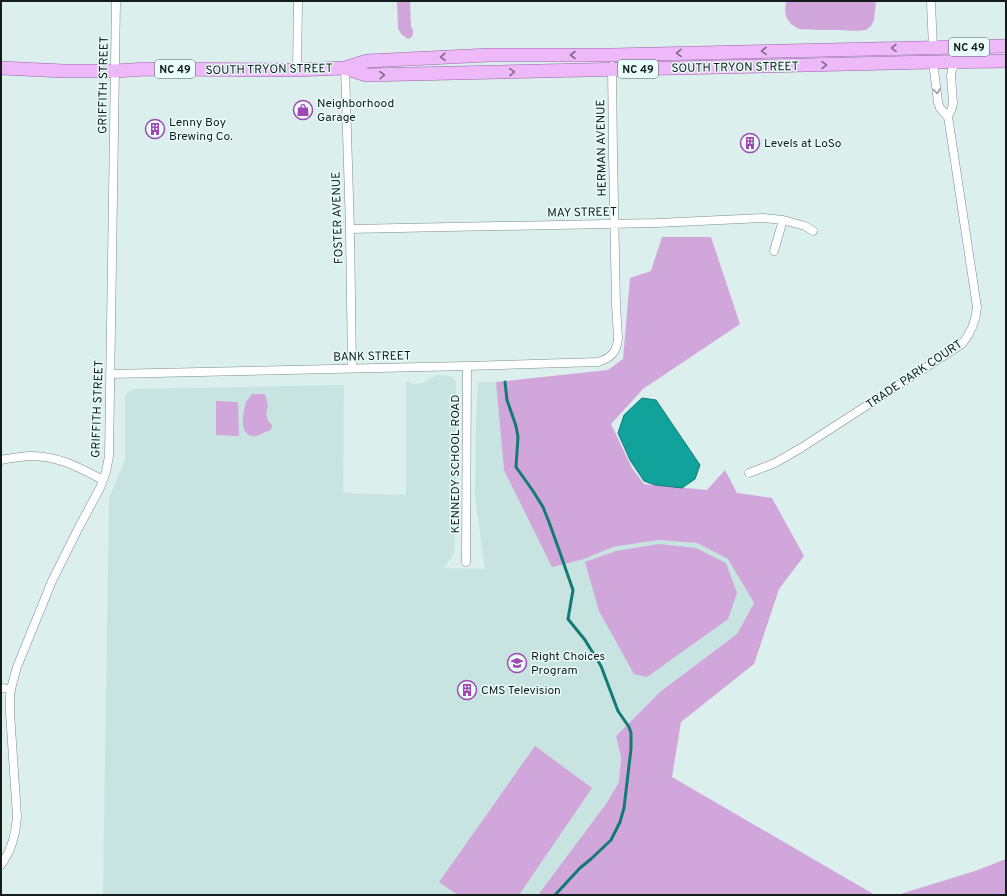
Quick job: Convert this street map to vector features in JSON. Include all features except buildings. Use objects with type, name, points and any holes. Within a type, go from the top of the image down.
[{"type":"main road","name":"SOUTH TRYON STREET","points":[[1,68],[64,71],[147,69],[297,70],[345,68],[367,61],[490,55],[612,55],[1006,46]]},
{"type":"main road","name":"TRADE PARK COURT","points":[[933,48],[933,62]]},
{"type":"main road","name":"SOUTH TRYON STREET","points":[[345,68],[366,75],[1006,61]]},
{"type":"street","name":"GRIFFITH STREET","points":[[1,866],[12,846],[16,831],[17,816],[10,713],[12,689],[17,667],[52,581],[104,480],[109,456],[116,1]]},
{"type":"street","points":[[297,70],[298,1]]},
{"type":"street","points":[[931,3],[933,48]]},
{"type":"street","name":"HERMAN AVENUE","points":[[612,55],[616,304],[618,336]]},
{"type":"street","name":"TRADE PARK COURT","points":[[933,62],[938,102],[940,108],[948,117]]},
{"type":"street","name":"TRADE PARK COURT","points":[[749,473],[775,463],[807,444],[962,344],[971,330],[976,313],[976,307],[948,117],[953,103],[951,76],[952,69],[957,62]]},
{"type":"street","name":"FOSTER AVENUE","points":[[345,68],[350,229],[352,368]]},
{"type":"street","name":"MAY STREET","points":[[350,229],[763,218],[783,220],[805,226],[813,231]]},
{"type":"street","points":[[774,251],[783,220]]},
{"type":"street","name":"BANK STREET","points":[[110,374],[598,362],[606,360],[615,351],[618,344],[618,336]]},
{"type":"street","name":"KENNEDY SCHOOL ROAD","points":[[466,562],[467,366]]},
{"type":"street","points":[[1,460],[30,456],[56,459],[72,464],[104,480]]},
{"type":"street","points":[[1,688],[12,689]]},
{"type":"shaded area","points":[[397,1],[410,1],[411,27],[413,31],[411,38],[408,39],[401,34],[398,28]]},
{"type":"shaded area","points":[[786,1],[876,1],[874,20],[871,26],[866,30],[799,29],[791,24],[786,17]]},
{"type":"shaded area","points":[[662,237],[711,237],[740,324],[643,389],[611,424],[632,468],[644,484],[707,490],[725,470],[737,493],[772,498],[804,556],[779,589],[754,664],[681,722],[672,777],[875,895],[538,895],[606,804],[619,782],[621,757],[616,736],[660,692],[737,634],[754,603],[728,559],[697,543],[658,540],[613,547],[584,559],[552,567],[504,470],[496,382],[608,370],[623,359],[630,278],[651,271]]},
{"type":"shaded area","points":[[437,375],[450,376],[456,381],[456,499],[454,554],[444,568],[485,569],[475,497],[478,382],[496,382],[504,470],[584,559],[613,547],[658,540],[697,543],[728,559],[754,603],[737,634],[660,692],[616,736],[621,757],[619,782],[606,804],[538,895],[103,895],[109,498],[125,460],[125,397],[128,392],[135,389],[344,385],[343,493],[406,495],[406,381],[413,384],[423,383]]},
{"type":"shaded area","points":[[252,394],[265,394],[268,406],[266,413],[268,421],[272,425],[270,430],[256,436],[246,433],[243,423],[246,402]]},
{"type":"shaded area","points":[[216,401],[238,402],[239,436],[216,435]]},
{"type":"shaded area","points":[[659,544],[696,548],[726,563],[737,593],[728,619],[647,677],[634,674],[599,611],[585,562],[616,551]]},
{"type":"shaded area","points":[[535,746],[592,788],[519,895],[458,895],[439,882]]},
{"type":"shaded area","points":[[1006,859],[1006,895],[897,895],[975,871]]},
{"type":"water","points":[[642,398],[656,400],[700,465],[695,479],[682,488],[655,485],[644,481],[630,460],[618,433],[624,415]]},
{"type":"waterway","points":[[505,382],[507,400],[516,426],[518,437],[516,467],[543,507],[573,590],[568,619],[585,640],[601,666],[618,711],[629,727],[631,733],[631,749],[624,808],[620,822],[611,840],[580,868],[555,895]]},
{"type":"place","name":"Neighborhood Garage","points":[[303,110]]},
{"type":"place","name":"Lenny Boy Brewing Co.","points":[[155,129]]},
{"type":"place","name":"Levels at LoSo","points":[[750,143]]},
{"type":"place","name":"Right Choices Program","points":[[517,663]]},
{"type":"place","name":"CMS Television","points":[[467,690]]}]
